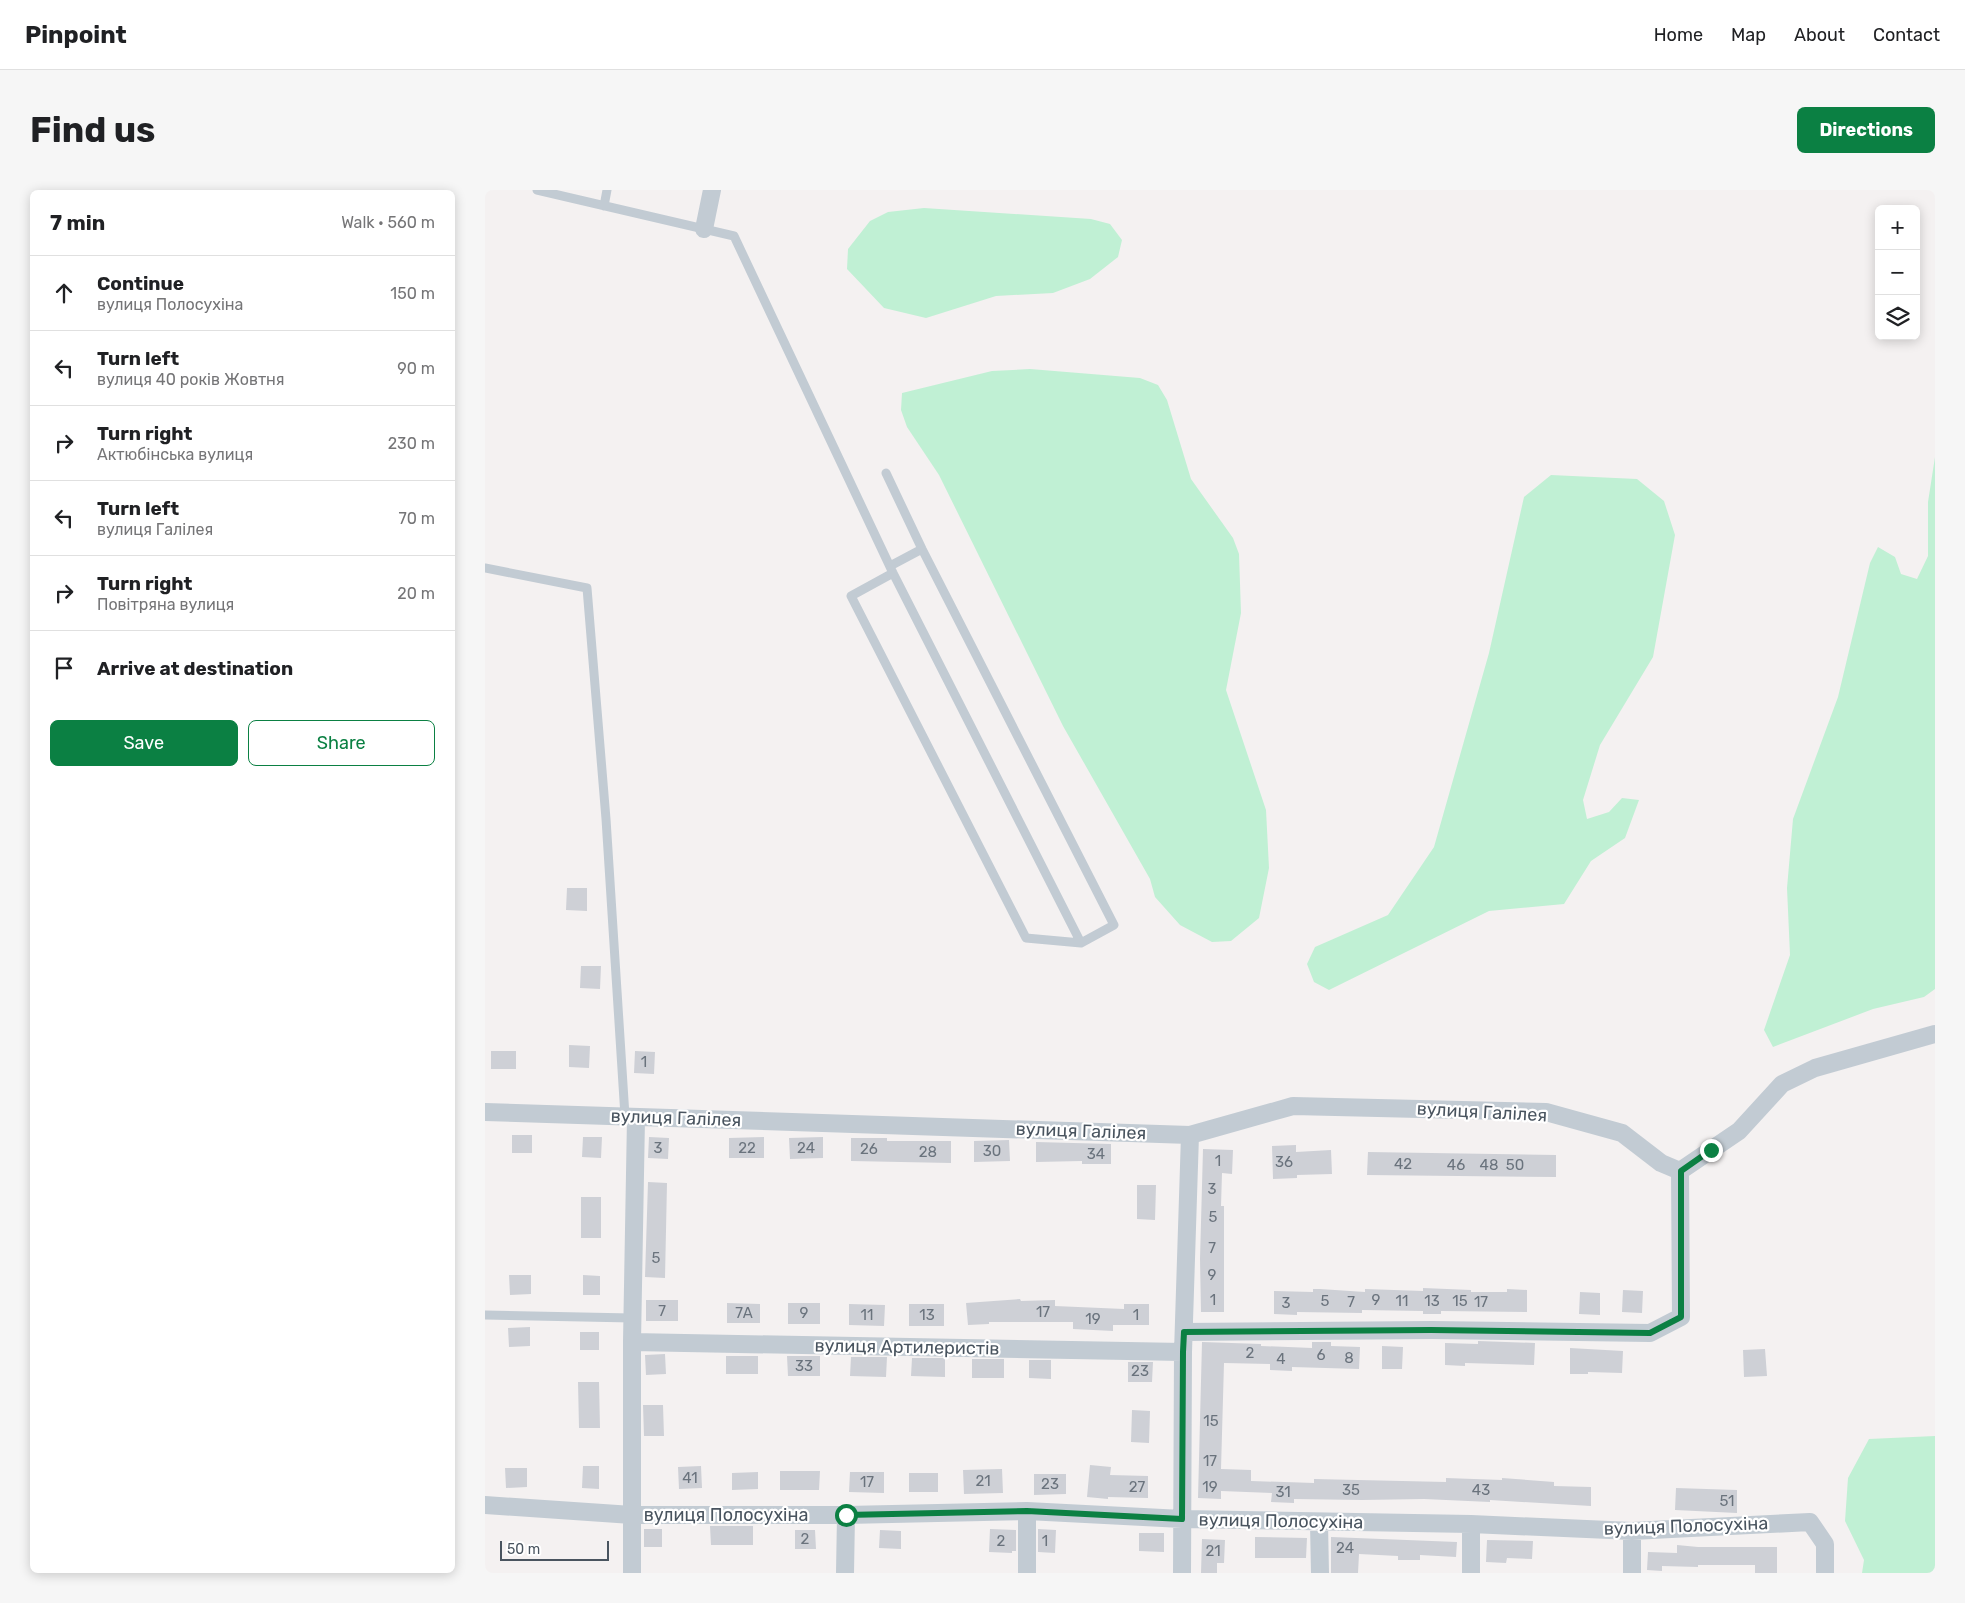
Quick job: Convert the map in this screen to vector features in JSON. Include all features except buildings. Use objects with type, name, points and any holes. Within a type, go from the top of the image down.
[{"type":"street","points":[[704,230],[712,190]]},
{"type":"street","points":[[1184,1332],[1431,1330],[1650,1333],[1681,1317],[1681,1171],[1739,1131],[1782,1084],[1815,1068],[1935,1034]]},
{"type":"street","name":"вулиця Галілея","points":[[485,1112],[1189,1134],[1293,1106],[1545,1112],[1622,1133],[1661,1163],[1681,1171]]},
{"type":"street","points":[[630,1117],[632,1573]]},
{"type":"street","points":[[1182,1573],[1183,1352],[1189,1134]]},
{"type":"street","name":"вулиця Артилеристів","points":[[632,1342],[1183,1352]]},
{"type":"street","name":"вулиця Полосухіна","points":[[485,1505],[632,1515],[846,1515],[1027,1511],[1182,1519],[1319,1523],[1471,1524],[1632,1530],[1810,1522],[1825,1544],[1825,1573]]},
{"type":"street","points":[[1027,1511],[1027,1573]]},
{"type":"street","points":[[845,1573],[846,1515]]},
{"type":"street","points":[[1319,1523],[1319,1573]]},
{"type":"street","points":[[1471,1524],[1471,1573]]},
{"type":"street","points":[[1632,1530],[1632,1573]]},
{"type":"lane","points":[[537,190],[734,236],[891,570],[1081,943]]},
{"type":"lane","points":[[604,206],[607,190]]},
{"type":"lane","points":[[886,473],[922,549],[1114,924],[1081,943],[1026,938],[851,596],[922,549]]},
{"type":"lane","points":[[485,568],[587,588],[630,1117]]},
{"type":"lane","points":[[485,1315],[632,1318]]},
{"type":"green space","points":[[924,208],[1091,219],[1110,224],[1122,240],[1118,257],[1090,279],[1053,293],[996,296],[926,318],[884,308],[847,269],[848,249],[870,221],[888,212]]},
{"type":"green space","points":[[1030,369],[1140,378],[1158,385],[1167,400],[1191,479],[1233,538],[1239,554],[1241,613],[1226,690],[1266,810],[1269,868],[1259,918],[1231,941],[1212,942],[1180,925],[1155,897],[1150,879],[1063,726],[939,475],[907,427],[901,410],[902,393],[992,371]]},
{"type":"green space","points":[[1935,457],[1935,989],[1924,997],[1873,1009],[1773,1047],[1764,1030],[1790,955],[1787,888],[1793,819],[1838,697],[1870,563],[1878,547],[1895,557],[1901,574],[1917,579],[1928,556],[1928,502]]},
{"type":"green space","points":[[1551,475],[1637,479],[1664,501],[1675,535],[1653,657],[1600,745],[1583,800],[1587,819],[1609,812],[1622,798],[1639,800],[1625,838],[1591,861],[1564,904],[1489,911],[1329,990],[1314,982],[1307,964],[1315,947],[1388,915],[1434,847],[1489,653],[1524,497]]},
{"type":"green space","points":[[1935,1436],[1935,1573],[1862,1573],[1864,1560],[1845,1521],[1848,1478],[1869,1439]]},
{"type":"route","points":[[846,1515],[1027,1511],[1182,1519],[1184,1332],[1431,1330],[1650,1333],[1681,1317],[1681,1171],[1711,1150]]}]
